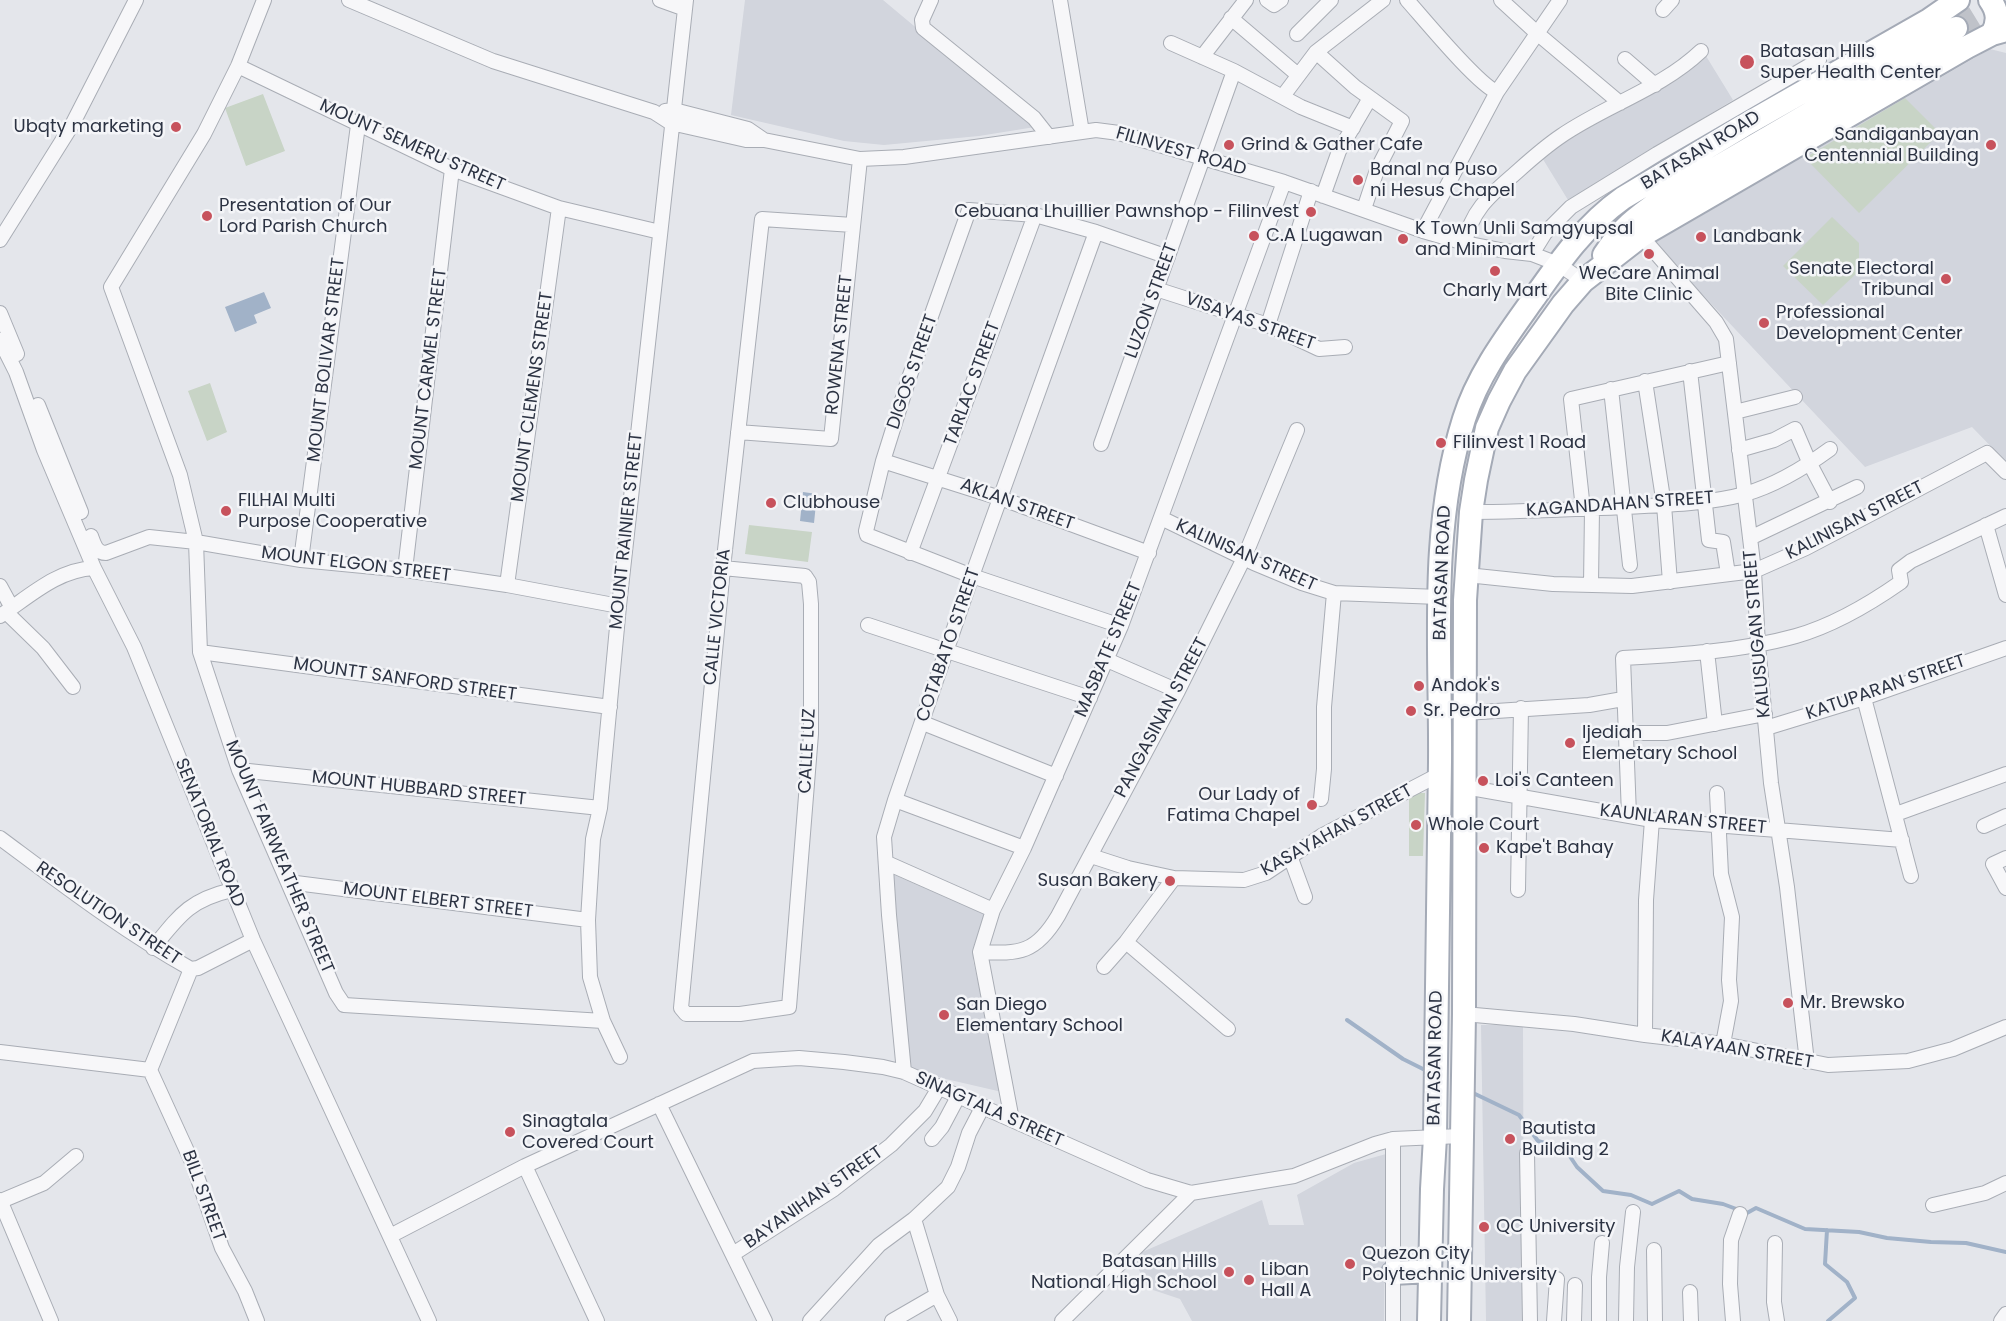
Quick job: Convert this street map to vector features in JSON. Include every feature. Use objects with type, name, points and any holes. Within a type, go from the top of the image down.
[{"type":"main road","name":"BATASAN ROAD","points":[[1430,1321],[1440,774],[1439,597],[1446,498],[1465,418],[1493,357],[1558,264],[1591,224],[1615,203],[1757,108],[1919,26],[1958,0]]},
{"type":"main road","points":[[1990,0],[1997,17],[1995,28],[1999,32]]},
{"type":"main road","points":[[1590,275],[1621,231],[1642,213],[1956,28]]},
{"type":"main road","name":"BATASAN ROAD","points":[[1459,1321],[1467,575],[1471,512],[1487,428],[1499,401],[1527,354],[1563,304],[1590,275],[1641,237],[1967,47],[1999,32]]},
{"type":"main road","points":[[1393,1273],[1430,1271]]},
{"type":"street","points":[[0,240],[72,125],[136,0]]},
{"type":"street","name":"MOUNT FAIRWEATHER STREET","points":[[264,0],[238,66],[204,134],[111,287],[180,476],[196,542],[200,652],[239,770],[344,1005],[603,1021]]},
{"type":"street","name":"FILINVEST ROAD","points":[[349,0],[493,61],[746,140],[764,140],[860,159],[904,157],[1096,130],[1119,133],[1284,182],[1423,231],[1465,243],[1532,254],[1590,275]]},
{"type":"street","points":[[660,0],[685,5]]},
{"type":"street","points":[[931,0],[922,20],[923,28],[1034,118],[1049,137]]},
{"type":"street","points":[[1060,0],[1082,132]]},
{"type":"street","points":[[1202,57],[1246,0]]},
{"type":"street","points":[[1267,0],[1274,5],[1281,0]]},
{"type":"street","points":[[1297,34],[1331,0]]},
{"type":"street","points":[[1407,0],[1467,66],[1491,90],[1497,92]]},
{"type":"street","points":[[1501,0],[1620,103]]},
{"type":"street","points":[[1423,231],[1497,92],[1560,0]]},
{"type":"street","points":[[1283,96],[1316,52],[1377,2]]},
{"type":"street","name":"MOUNT RAINIER STREET","points":[[620,1057],[603,1021],[590,977],[588,920],[593,839],[600,808],[619,606],[685,5]]},
{"type":"street","points":[[1231,18],[1298,75]]},
{"type":"street","points":[[1171,43],[1234,71],[1301,107],[1353,128]]},
{"type":"street","points":[[1465,243],[1468,227],[1480,205],[1561,136],[1655,85],[1701,51]]},
{"type":"street","points":[[1316,52],[1370,98],[1402,121],[1377,170],[1364,209]]},
{"type":"street","points":[[1624,59],[1655,85]]},
{"type":"street","points":[[1532,254],[1545,233],[1571,207],[1657,154],[1757,108],[1819,60]]},
{"type":"street","name":"MOUNT SEMERU STREET","points":[[238,66],[452,169],[559,208],[660,232]]},
{"type":"street","name":"LUZON STREET","points":[[1101,444],[1234,71]]},
{"type":"street","points":[[1268,325],[1317,194],[1370,98]]},
{"type":"street","name":"MOUNT BOLIVAR STREET","points":[[302,560],[358,125]]},
{"type":"street","name":"ROWENA STREET","points":[[738,432],[831,439],[860,159]]},
{"type":"street","name":"MOUNT CARMEL STREET","points":[[405,570],[452,169]]},
{"type":"street","name":"MASBATE STREET","points":[[1012,1120],[980,952],[993,910],[1024,848],[1121,626],[1284,182]]},
{"type":"street","name":"MOUNT CLEMENS STREET","points":[[507,585],[559,208]]},
{"type":"street","name":"DIGOS STREET","points":[[910,553],[867,535],[866,531],[883,461],[909,378],[969,210],[1035,215]]},
{"type":"street","points":[[1035,215],[1096,232],[1168,257]]},
{"type":"street","name":"TARLAC STREET","points":[[910,553],[1035,215]]},
{"type":"street","name":"CALLE VICTORIA","points":[[686,1014],[681,1008],[723,568],[762,219],[853,225]]},
{"type":"street","name":"COTABATO STREET","points":[[904,1072],[884,837],[972,576],[1096,232]]},
{"type":"street","name":"KALUSUGAN STREET","points":[[1641,237],[1716,322],[1726,339],[1754,571],[1758,645],[1771,783],[1780,831],[1807,1062]]},
{"type":"street","name":"VISAYAS STREET","points":[[1156,289],[1268,325],[1319,349],[1345,347]]},
{"type":"street","name":"MOUNT ELGON STREET","points":[[0,313],[97,550],[101,553],[149,537],[196,542],[302,560],[405,570],[507,585],[619,606]]},
{"type":"street","name":"SENATORIAL ROAD","points":[[0,340],[16,372],[44,450],[94,568],[134,647],[253,940],[429,1321]]},
{"type":"street","points":[[1591,585],[1587,509],[1571,399],[1729,363]]},
{"type":"street","points":[[1690,371],[1709,540],[1724,542],[1728,574]]},
{"type":"street","points":[[1645,381],[1664,505],[1670,582]]},
{"type":"street","points":[[1611,389],[1630,566]]},
{"type":"street","points":[[1735,412],[1795,398]]},
{"type":"street","points":[[1740,450],[1774,440],[1796,429],[1810,464],[1830,501]]},
{"type":"street","name":"PANGASINAN STREET","points":[[980,952],[1009,954],[1029,948],[1049,931],[1178,691],[1244,558],[1297,430]]},
{"type":"street","name":"KAGANDAHAN STREET","points":[[1471,512],[1664,505],[1745,494],[1774,483],[1810,464],[1830,449]]},
{"type":"street","name":"KALINISAN STREET","points":[[1467,575],[1553,584],[1632,586],[1754,571],[1806,548],[1987,453],[2006,472]]},
{"type":"street","name":"AKLAN STREET","points":[[883,461],[1000,498],[1149,553]]},
{"type":"street","points":[[1750,538],[1857,487]]},
{"type":"street","points":[[1629,815],[1623,658],[1758,645],[1797,636],[1884,594],[1901,582],[1899,570],[1911,561],[2006,516]]},
{"type":"street","name":"KALINISAN STREET","points":[[1161,518],[1291,579],[1334,593],[1439,597]]},
{"type":"street","points":[[1986,525],[2006,595]]},
{"type":"street","points":[[910,553],[1121,626]]},
{"type":"street","points":[[6,612],[66,573],[94,568]]},
{"type":"street","name":"CALLE LUZ","points":[[686,1014],[740,1014],[789,1007],[811,734],[809,582],[805,576],[723,568]]},
{"type":"street","points":[[0,586],[6,612],[43,648],[73,687]]},
{"type":"street","points":[[1322,799],[1324,707],[1334,593]]},
{"type":"street","points":[[868,625],[1090,698]]},
{"type":"street","name":"KATUPARAN STREET","points":[[1766,728],[1863,698],[2006,648]]},
{"type":"street","points":[[1707,651],[1715,724]]},
{"type":"street","name":"MOUNTT SANFORD STREET","points":[[200,652],[610,707]]},
{"type":"street","points":[[1107,660],[1178,691]]},
{"type":"street","points":[[1863,698],[1911,876]]},
{"type":"street","points":[[1465,713],[1589,705],[1623,699]]},
{"type":"street","points":[[1518,890],[1521,708]]},
{"type":"street","points":[[1627,733],[1667,733],[1765,714]]},
{"type":"street","points":[[923,723],[1056,776]]},
{"type":"street","name":"MOUNT HUBBARD STREET","points":[[239,770],[600,808]]},
{"type":"street","name":"KASAYAHAN STREET","points":[[1091,856],[1128,868],[1174,878],[1244,880],[1266,873],[1323,835],[1440,774]]},
{"type":"street","points":[[1896,814],[2006,774]]},
{"type":"street","name":"KAUNLARAN STREET","points":[[1465,788],[1519,795],[1608,813],[1652,819],[1902,840]]},
{"type":"street","points":[[1716,793],[1721,874],[1732,917],[1729,980],[1731,1000],[1723,1044]]},
{"type":"street","points":[[895,800],[1024,848]]},
{"type":"street","points":[[1984,826],[2006,816]]},
{"type":"street","points":[[1645,1035],[1646,900],[1652,819]]},
{"type":"street","name":"RESOLUTION STREET","points":[[0,838],[91,906],[153,948],[191,969],[198,968],[253,940]]},
{"type":"street","points":[[1290,856],[1305,897]]},
{"type":"street","points":[[2000,861],[2006,888]]},
{"type":"street","points":[[886,863],[993,910]]},
{"type":"street","points":[[1104,967],[1126,942],[1174,878]]},
{"type":"street","name":"MOUNT ELBERT STREET","points":[[288,882],[588,920]]},
{"type":"street","points":[[153,948],[176,919],[195,903],[211,895],[232,890]]},
{"type":"street","points":[[1126,942],[1228,1029]]},
{"type":"street","points":[[0,1052],[150,1070],[191,969]]},
{"type":"street","name":"KALAYAAN STREET","points":[[1464,1014],[1574,1024],[1723,1044],[1828,1065],[1908,1062],[1953,1049],[2006,1027]]},
{"type":"street","name":"SINAGTALA STREET","points":[[390,1236],[525,1166],[753,1061],[810,1059],[883,1067],[904,1072],[940,1086],[1147,1180],[1191,1193],[1294,1176],[1393,1139],[1461,1136]]},
{"type":"street","name":"BILL STREET","points":[[150,1070],[192,1162],[222,1248],[245,1291],[257,1321]]},
{"type":"street","name":"BAYANIHAN STREET","points":[[733,1254],[834,1189],[891,1145],[925,1111],[940,1086]]},
{"type":"street","points":[[932,1139],[942,1127],[959,1095]]},
{"type":"street","points":[[659,1104],[765,1321]]},
{"type":"street","points":[[810,1321],[879,1245],[914,1219],[948,1187],[958,1167],[969,1133],[983,1106]]},
{"type":"street","points":[[1393,1139],[1393,1321]]},
{"type":"street","points":[[1527,1153],[1530,1321]]},
{"type":"street","points":[[51,1321],[0,1200],[44,1183],[76,1155]]},
{"type":"street","points":[[525,1166],[597,1321]]},
{"type":"street","points":[[1933,1205],[1985,1193],[2006,1183]]},
{"type":"street","points":[[1062,1321],[1191,1193]]},
{"type":"street","points":[[1626,1321],[1627,1267],[1633,1212]]},
{"type":"street","points":[[1733,1321],[1730,1284],[1731,1240],[1740,1214]]},
{"type":"street","points":[[914,1219],[937,1295],[950,1321]]},
{"type":"street","points":[[1599,1321],[1602,1243]]},
{"type":"street","points":[[1775,1243],[1773,1302],[1777,1321]]},
{"type":"street","points":[[1654,1250],[1655,1321]]},
{"type":"street","points":[[1554,1321],[1557,1279]]},
{"type":"street","points":[[1574,1321],[1575,1285]]},
{"type":"street","points":[[1690,1292],[1691,1321]]},
{"type":"street","points":[[892,1321],[937,1295]]},
{"type":"street","points":[[2001,1321],[2006,1314]]},
{"type":"shaded area","points":[[745,0],[883,0],[1035,127],[979,136],[884,145],[844,141],[731,115]]},
{"type":"shaded area","points":[[1990,49],[2006,53],[2006,462],[1972,427],[1865,467],[1654,243]]},
{"type":"shaded area","points":[[1706,56],[1733,100],[1568,200],[1541,156]]},
{"type":"shaded area","name":"San Diego Elementary School","points":[[890,873],[988,916],[973,960],[1002,1092],[907,1070]]},
{"type":"shaded area","points":[[1523,1024],[1524,1321],[1486,1321],[1481,1025]]},
{"type":"shaded area","name":"Batasan Hills National High School","points":[[1386,1154],[1384,1321],[1192,1321],[1180,1299],[1147,1288],[1133,1256],[1262,1200],[1269,1225],[1304,1225],[1297,1195],[1354,1163]]},
{"type":"green space","points":[[263,94],[285,151],[246,166],[225,108]]},
{"type":"green space","points":[[1905,98],[1940,133],[1859,213],[1805,158]]},
{"type":"green space","points":[[1832,217],[1859,243],[1859,271],[1823,305],[1783,266]]},
{"type":"green space","points":[[210,383],[227,432],[207,441],[188,391]]},
{"type":"green space","points":[[749,525],[812,532],[808,562],[745,554]]},
{"type":"green space","name":"Whole Court","points":[[1409,793],[1425,793],[1423,856],[1409,856]]},
{"type":"water","points":[[264,292],[271,308],[254,315],[257,323],[235,332],[225,307]]},
{"type":"water","points":[[803,492],[817,494],[814,523],[800,521]]},
{"type":"waterway","points":[[1347,1020],[1403,1059],[1429,1072]]},
{"type":"waterway","points":[[1471,1092],[1519,1115],[1538,1141],[1565,1149],[1577,1167],[1603,1191],[1631,1195],[1652,1204],[1679,1191],[1692,1199],[1723,1204],[1747,1213],[1756,1208],[1805,1229],[1859,1232],[1887,1238],[1931,1242],[1966,1243],[2006,1252]]},
{"type":"waterway","points":[[1827,1230],[1825,1264],[1847,1282],[1855,1298],[1828,1321]]},
{"type":"tunnel","points":[[1956,28],[2002,0]]},
{"type":"place","name":"Batasan Hills Super Health Center","points":[[1747,62]]},
{"type":"place","name":"Ubqty marketing","points":[[176,127]]},
{"type":"place","name":"Grind & Gather Cafe","points":[[1229,145]]},
{"type":"place","name":"Sandiganbayan Centennial Building","points":[[1991,145]]},
{"type":"place","name":"Banal na Puso ni Hesus Chapel","points":[[1358,180]]},
{"type":"place","name":"Cebuana Lhuillier Pawnshop - Filinvest","points":[[1311,212]]},
{"type":"place","name":"Presentation of Our Lord Parish Church","points":[[207,216]]},
{"type":"place","name":"C.A Lugawan","points":[[1254,236]]},
{"type":"place","name":"Landbank","points":[[1701,237]]},
{"type":"place","name":"K Town Unli Samgyupsal and Minimart","points":[[1403,239]]},
{"type":"place","name":"WeCare Animal Bite Clinic","points":[[1649,254]]},
{"type":"place","name":"Charly Mart","points":[[1495,271]]},
{"type":"place","name":"Senate Electoral Tribunal","points":[[1946,279]]},
{"type":"place","name":"Professional Development Center","points":[[1764,323]]},
{"type":"place","name":"Filinvest 1 Road","points":[[1441,443]]},
{"type":"place","name":"Clubhouse","points":[[771,503]]},
{"type":"place","name":"FILHAI Multi Purpose Cooperative","points":[[226,511]]},
{"type":"place","name":"Andok's","points":[[1419,686]]},
{"type":"place","name":"Sr. Pedro","points":[[1411,711]]},
{"type":"place","name":"Ijediah Elemetary School","points":[[1570,743]]},
{"type":"place","name":"Loi's Canteen","points":[[1483,781]]},
{"type":"place","name":"Our Lady of Fatima Chapel","points":[[1312,805]]},
{"type":"place","name":"Whole Court","points":[[1416,825]]},
{"type":"place","name":"Kape't Bahay","points":[[1484,848]]},
{"type":"place","name":"Susan Bakery","points":[[1170,881]]},
{"type":"place","name":"Mr. Brewsko","points":[[1788,1003]]},
{"type":"place","name":"San Diego Elementary School","points":[[944,1015]]},
{"type":"place","name":"Sinagtala Covered Court","points":[[510,1132]]},
{"type":"place","name":"Bautista Building 2","points":[[1510,1139]]},
{"type":"place","name":"QC University","points":[[1484,1227]]},
{"type":"place","name":"Quezon City Polytechnic University","points":[[1350,1264]]},
{"type":"place","name":"Batasan Hills National High School","points":[[1229,1272]]},
{"type":"place","name":"Liban Hall A","points":[[1249,1280]]}]
